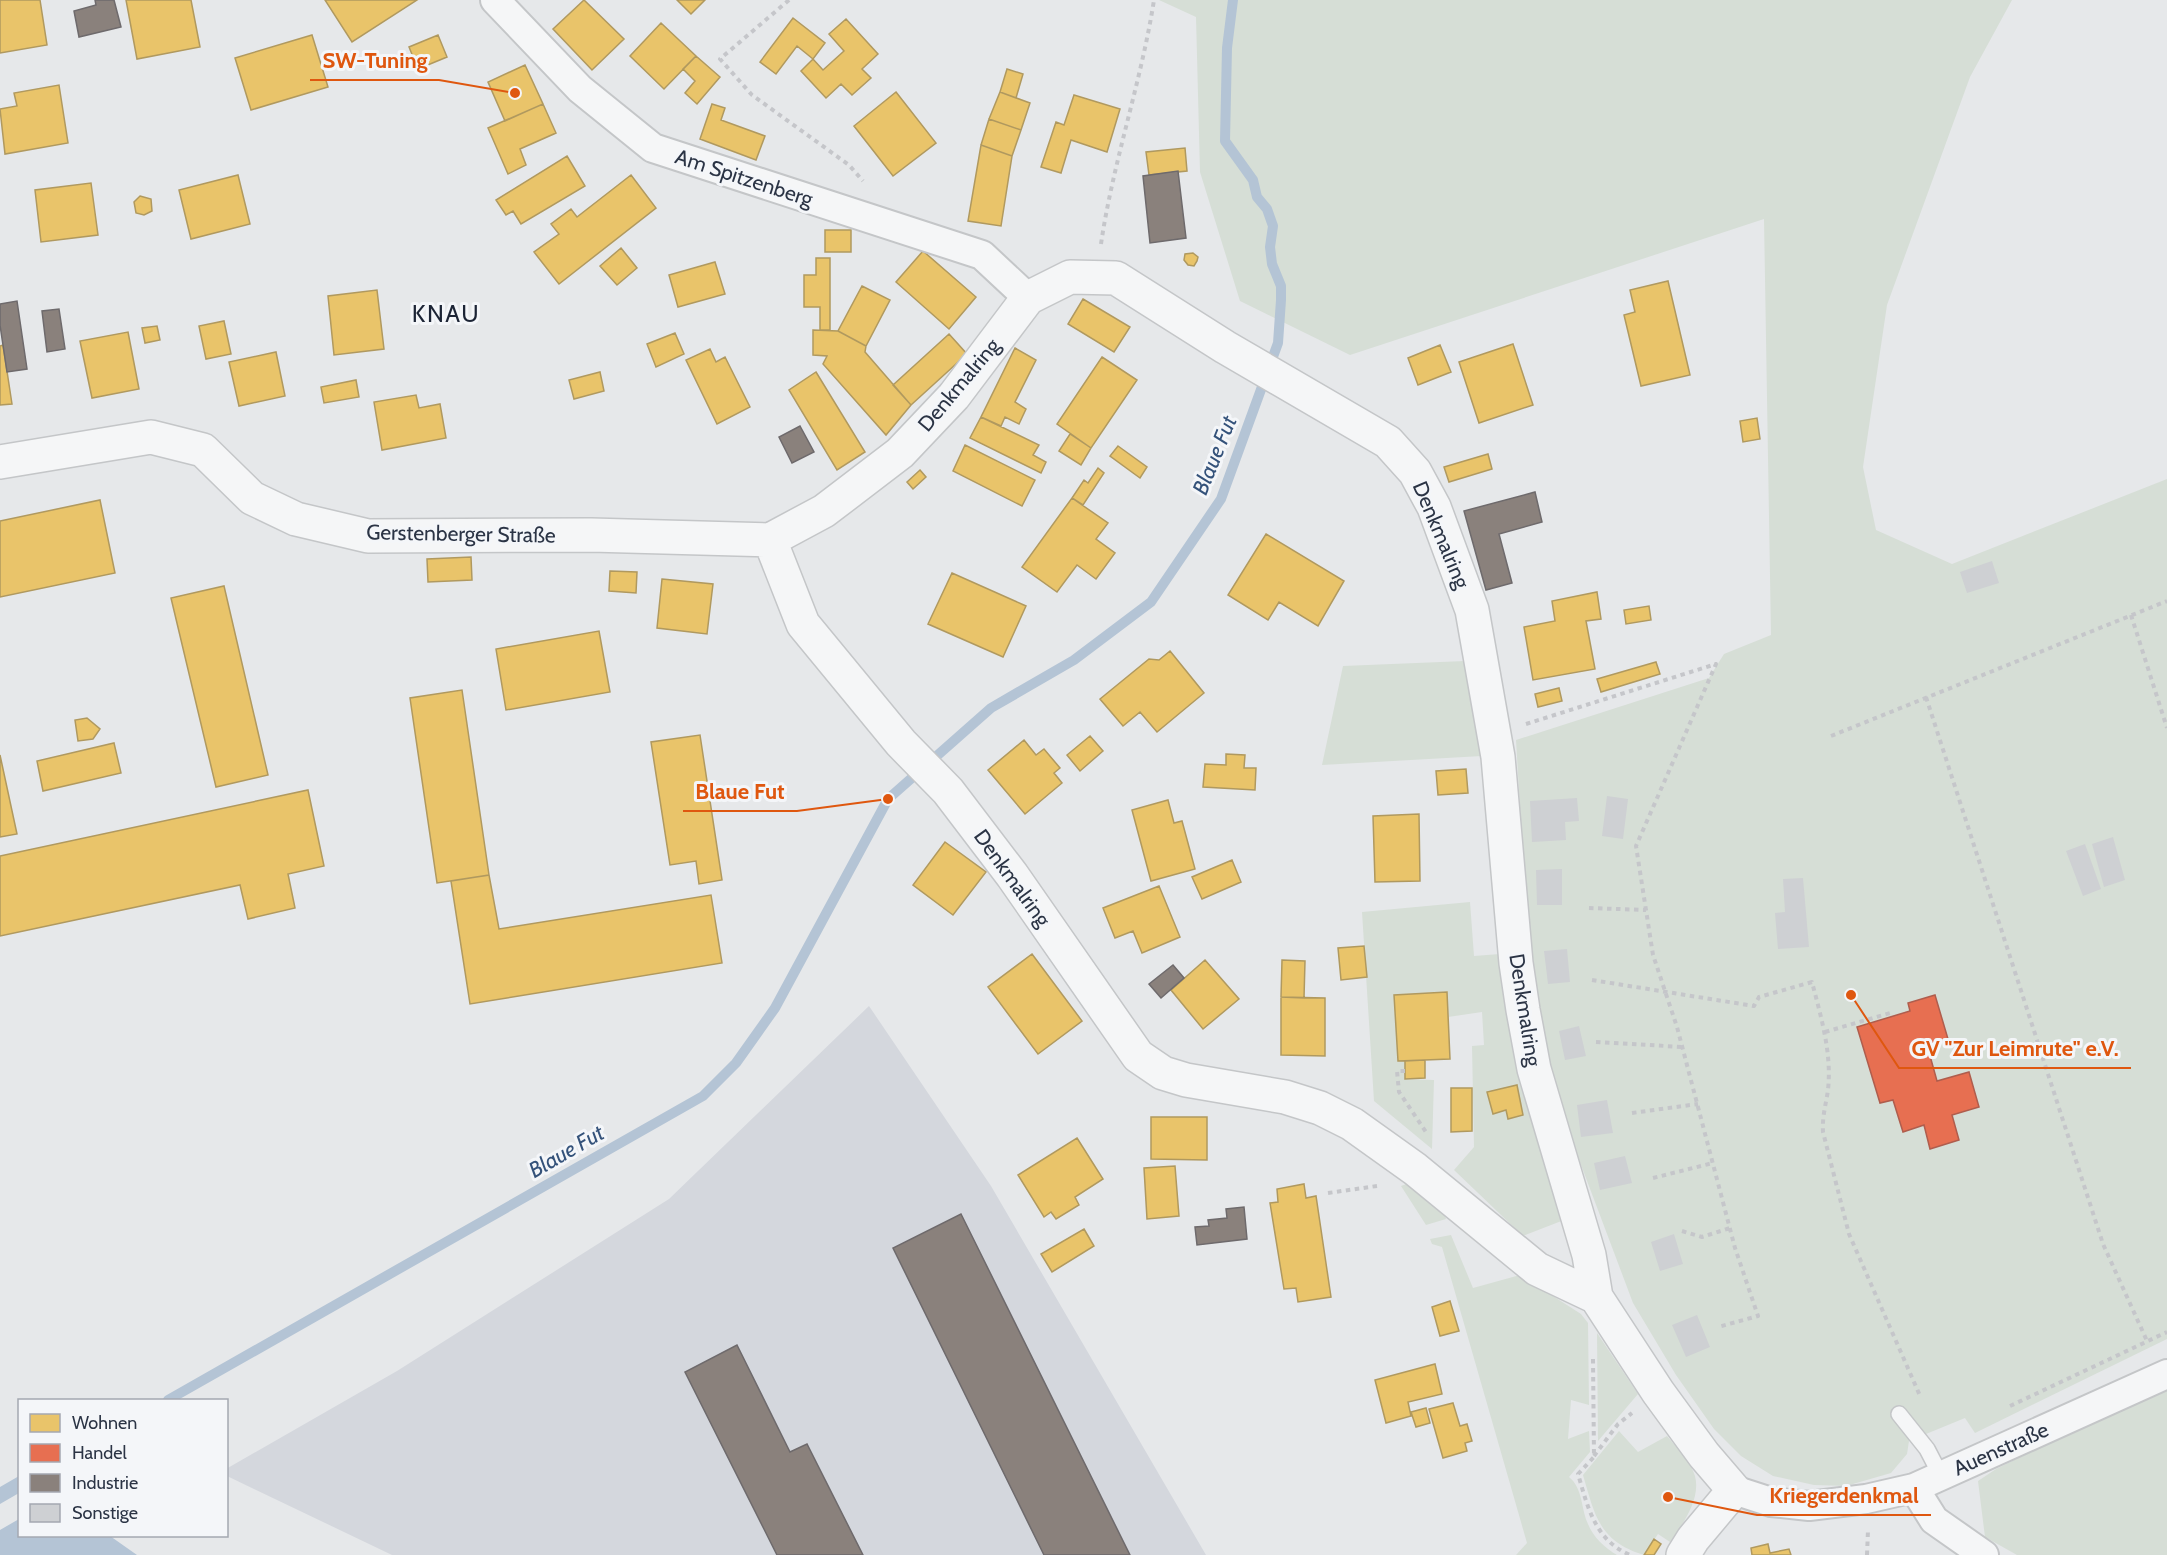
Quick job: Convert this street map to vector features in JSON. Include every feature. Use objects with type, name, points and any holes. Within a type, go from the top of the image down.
[{"type":"street","name":"Am Spitzenberg","points":[[495,0],[580,89],[653,148],[982,255],[1028,298]]},
{"type":"street","name":"Denkmalring","points":[[1602,1304],[1537,1269],[1415,1169],[1352,1124],[1320,1108],[1284,1097],[1186,1080],[1163,1073],[1138,1056],[1012,875],[948,791],[901,742],[804,624],[770,540],[824,511],[900,453],[954,396],[1028,298],[1070,277],[1116,278],[1224,347],[1388,442],[1414,472],[1434,507],[1472,610],[1498,757],[1516,963],[1534,1069],[1602,1304],[1658,1392],[1704,1455],[1734,1490]]},
{"type":"street","name":"Gerstenberger Straße","points":[[0,462],[151,437],[203,450],[252,498],[296,519],[368,536],[591,535],[770,540]]},
{"type":"street","name":"Auenstraße","points":[[1734,1490],[1771,1502],[1809,1506],[1866,1499],[1914,1488],[2167,1374]]},
{"type":"street","points":[[1914,1488],[1934,1520],[1984,1555]]},
{"type":"street","points":[[1683,1555],[1734,1490]]},
{"type":"lane","points":[[1899,1414],[1927,1449],[1941,1476]]},
{"type":"path","points":[[789,0],[720,60],[752,95],[849,165],[864,182]]},
{"type":"path","points":[[1096,278],[1107,199],[1146,49],[1154,0]]},
{"type":"path","points":[[1831,736],[2167,601]]},
{"type":"path","points":[[2131,615],[2167,728]]},
{"type":"path","points":[[1494,734],[1716,664],[1636,846],[1653,955],[1683,1047],[1730,1228],[1758,1316],[1718,1327]]},
{"type":"path","points":[[1926,697],[2103,1244],[2147,1341]]},
{"type":"path","points":[[1589,908],[1646,910]]},
{"type":"path","points":[[1592,980],[1754,1006],[1759,997],[1812,982],[1825,1032],[1828,1089],[1822,1116],[1823,1132],[1852,1245],[1930,1417],[1913,1431]]},
{"type":"path","points":[[1825,1032],[1890,1012],[1891,1017]]},
{"type":"path","points":[[1596,1042],[1683,1047]]},
{"type":"path","points":[[1405,1071],[1396,1071],[1399,1092],[1419,1120],[1429,1142]]},
{"type":"path","points":[[1632,1113],[1698,1104]]},
{"type":"path","points":[[1653,1178],[1713,1163]]},
{"type":"path","points":[[1682,1231],[1702,1237],[1730,1228]]},
{"type":"path","points":[[1593,1457],[1593,1330],[1602,1304]]},
{"type":"path","points":[[2001,1410],[2167,1332]]},
{"type":"path","points":[[1630,1555],[1611,1545],[1598,1530],[1591,1518],[1578,1474],[1618,1424],[1658,1392]]},
{"type":"shaded area","points":[[1159,0],[2012,0],[1970,77],[1887,305],[1863,467],[1876,530],[1952,564],[2167,479],[2167,1339],[1975,1433],[1965,1418],[1909,1441],[1907,1454],[1891,1473],[1846,1486],[1814,1485],[1773,1476],[1741,1456],[1714,1429],[1676,1375],[1633,1303],[1560,1109],[1539,1031],[1529,959],[1516,740],[1709,678],[1724,654],[1771,635],[1764,219],[1350,355],[1240,301],[1200,172],[1196,17]]},
{"type":"shaded area","points":[[1465,661],[1482,756],[1322,765],[1343,666]]},
{"type":"shaded area","points":[[1470,902],[1474,956],[1500,954],[1564,1220],[1523,1236],[1454,1170],[1474,1147],[1472,1046],[1484,1045],[1482,1012],[1448,1017],[1398,1061],[1405,1061],[1405,1079],[1434,1080],[1432,1149],[1374,1101],[1362,912]]},
{"type":"shaded area","points":[[869,1006],[991,1186],[1206,1555],[392,1555],[228,1476],[228,1468],[397,1371],[669,1199]]},
{"type":"shaded area","points":[[1409,1183],[1443,1209],[1446,1219],[1426,1225],[1401,1186]]},
{"type":"shaded area","points":[[1451,1235],[1473,1288],[1520,1275],[1581,1314],[1588,1323],[1589,1405],[1571,1400],[1568,1439],[1589,1431],[1590,1452],[1569,1477],[1577,1487],[1590,1529],[1604,1546],[1617,1555],[1516,1555],[1527,1543],[1442,1247],[1432,1244],[1430,1239]]},
{"type":"shaded area","points":[[1597,1333],[1638,1394],[1598,1441]]},
{"type":"shaded area","points":[[2167,1386],[2167,1555],[2017,1555],[1985,1537],[1978,1481],[1996,1469]]},
{"type":"shaded area","points":[[1619,1431],[1638,1452],[1667,1436],[1687,1460],[1695,1476],[1693,1502],[1680,1527],[1670,1542],[1658,1534],[1644,1555],[1617,1542],[1601,1525],[1591,1503],[1583,1475]]},
{"type":"water","points":[[18,1477],[18,1494],[0,1504],[0,1487]]},
{"type":"water","points":[[18,1520],[18,1537],[111,1537],[137,1555],[0,1555],[0,1530]]},
{"type":"building: Wohnen","points":[[0,0],[40,0],[47,45],[0,53]]},
{"type":"building: Wohnen","points":[[126,0],[191,0],[200,47],[137,59]]},
{"type":"building: Wohnen","points":[[325,0],[417,0],[352,42]]},
{"type":"building: Wohnen","points":[[584,0],[624,39],[592,70],[553,29]]},
{"type":"building: Wohnen","points":[[677,0],[705,0],[691,14]]},
{"type":"building: Wohnen","points":[[793,18],[825,43],[813,59],[797,46],[776,74],[760,62]]},
{"type":"building: Wohnen","points":[[846,19],[878,54],[862,69],[871,78],[852,95],[841,84],[826,98],[801,71],[813,59],[823,70],[844,51],[829,34]]},
{"type":"building: Wohnen","points":[[661,23],[696,56],[664,89],[630,56]]},
{"type":"building: Wohnen","points":[[312,35],[328,87],[251,110],[235,58]]},
{"type":"building: Wohnen","points":[[438,35],[447,57],[418,69],[409,47]]},
{"type":"building: Wohnen","points":[[696,56],[720,77],[697,104],[685,93],[695,81],[683,69]]},
{"type":"building: Wohnen","points":[[525,65],[543,104],[505,121],[488,82]]},
{"type":"building: Wohnen","points":[[1007,69],[1023,74],[1016,98],[1000,92]]},
{"type":"building: Wohnen","points":[[59,85],[68,143],[5,154],[0,109],[17,106],[14,93]]},
{"type":"building: Wohnen","points":[[896,92],[936,143],[893,176],[854,126]]},
{"type":"building: Wohnen","points":[[1000,92],[1030,103],[1021,130],[989,119]]},
{"type":"building: Wohnen","points":[[1074,95],[1120,109],[1107,152],[1071,140],[1061,173],[1041,167],[1056,122],[1064,125]]},
{"type":"building: Wohnen","points":[[543,104],[556,133],[520,149],[526,165],[508,174],[488,128]]},
{"type":"building: Wohnen","points":[[712,104],[725,108],[721,120],[765,136],[756,160],[700,139]]},
{"type":"building: Wohnen","points":[[989,119],[1021,130],[1012,156],[981,145]]},
{"type":"building: Wohnen","points":[[981,145],[1012,156],[1001,226],[968,221]]},
{"type":"building: Wohnen","points":[[1185,148],[1187,171],[1149,175],[1146,152]]},
{"type":"building: Wohnen","points":[[567,156],[585,186],[521,224],[513,211],[506,215],[496,200]]},
{"type":"building: Wohnen","points":[[238,175],[250,224],[191,239],[179,190]]},
{"type":"building: Wohnen","points":[[631,175],[656,208],[559,284],[534,252],[559,234],[551,224],[571,209],[577,217]]},
{"type":"building: Wohnen","points":[[91,183],[98,235],[41,242],[35,190]]},
{"type":"building: Wohnen","points":[[140,196],[151,199],[152,211],[144,215],[136,213],[134,202]]},
{"type":"building: Wohnen","points":[[825,230],[851,230],[851,252],[825,252]]},
{"type":"building: Wohnen","points":[[621,248],[637,268],[617,285],[600,266]]},
{"type":"building: Wohnen","points":[[923,251],[976,297],[949,329],[896,282]]},
{"type":"building: Wohnen","points":[[1193,253],[1198,257],[1194,266],[1188,265],[1184,260],[1185,254]]},
{"type":"building: Wohnen","points":[[816,258],[830,258],[830,330],[820,330],[820,307],[804,307],[804,275],[816,275]]},
{"type":"building: Wohnen","points":[[715,262],[725,294],[678,307],[669,275]]},
{"type":"building: Wohnen","points":[[1668,281],[1690,375],[1641,386],[1624,315],[1635,312],[1630,290]]},
{"type":"building: Wohnen","points":[[862,286],[890,300],[866,346],[838,331]]},
{"type":"building: Wohnen","points":[[377,290],[384,349],[334,355],[328,296]]},
{"type":"building: Wohnen","points":[[1083,299],[1130,327],[1114,352],[1068,324]]},
{"type":"building: Wohnen","points":[[224,321],[231,354],[206,359],[199,326]]},
{"type":"building: Wohnen","points":[[157,326],[160,340],[145,343],[142,328]]},
{"type":"building: Wohnen","points":[[813,330],[838,331],[866,346],[865,352],[911,405],[886,435],[823,364],[827,356],[813,355]]},
{"type":"building: Wohnen","points":[[128,332],[139,389],[92,398],[80,341]]},
{"type":"building: Wohnen","points":[[675,333],[684,354],[656,367],[647,344]]},
{"type":"building: Wohnen","points":[[949,334],[967,354],[911,405],[893,385]]},
{"type":"building: Wohnen","points":[[1513,344],[1533,405],[1479,423],[1459,362]]},
{"type":"building: Wohnen","points":[[3,345],[12,404],[0,405],[0,346]]},
{"type":"building: Wohnen","points":[[1440,345],[1451,372],[1418,385],[1408,358]]},
{"type":"building: Wohnen","points":[[1015,348],[1036,360],[1015,402],[1026,409],[1019,424],[1005,417],[1001,426],[981,417]]},
{"type":"building: Wohnen","points":[[710,349],[716,362],[725,357],[750,407],[717,424],[686,360]]},
{"type":"building: Wohnen","points":[[276,352],[285,396],[239,406],[229,362]]},
{"type":"building: Wohnen","points":[[1102,357],[1137,380],[1091,448],[1057,424]]},
{"type":"building: Wohnen","points":[[600,372],[604,391],[574,399],[569,380]]},
{"type":"building: Wohnen","points":[[816,372],[865,452],[837,470],[789,390]]},
{"type":"building: Wohnen","points":[[356,380],[359,397],[324,403],[321,387]]},
{"type":"building: Wohnen","points":[[416,395],[419,408],[440,404],[446,438],[382,450],[374,402]]},
{"type":"building: Wohnen","points":[[981,417],[1039,445],[1033,455],[1046,462],[1041,473],[970,438]]},
{"type":"building: Wohnen","points":[[1757,418],[1760,439],[1743,442],[1740,421]]},
{"type":"building: Wohnen","points":[[1070,434],[1091,448],[1081,465],[1059,451]]},
{"type":"building: Wohnen","points":[[965,445],[1035,480],[1022,506],[953,471]]},
{"type":"building: Wohnen","points":[[1118,446],[1147,467],[1140,478],[1110,456]]},
{"type":"building: Wohnen","points":[[1488,454],[1492,469],[1449,482],[1444,467]]},
{"type":"building: Wohnen","points":[[1098,468],[1104,473],[1083,505],[1072,498],[1084,480],[1088,483]]},
{"type":"building: Wohnen","points":[[920,470],[926,477],[913,489],[907,482]]},
{"type":"building: Wohnen","points":[[1072,498],[1108,523],[1096,539],[1115,553],[1096,579],[1077,565],[1057,592],[1022,567]]},
{"type":"building: Wohnen","points":[[100,500],[115,573],[0,597],[0,521]]},
{"type":"building: Wohnen","points":[[1266,534],[1344,581],[1318,626],[1279,602],[1268,620],[1228,595]]},
{"type":"building: Wohnen","points":[[471,557],[472,580],[428,582],[427,559]]},
{"type":"building: Wohnen","points":[[610,571],[637,572],[636,593],[609,591]]},
{"type":"building: Wohnen","points":[[952,573],[1026,606],[1003,657],[928,624]]},
{"type":"building: Wohnen","points":[[662,579],[713,584],[707,634],[657,628]]},
{"type":"building: Wohnen","points":[[224,586],[268,775],[216,787],[171,598]]},
{"type":"building: Wohnen","points":[[1597,592],[1601,619],[1586,621],[1595,669],[1533,680],[1524,627],[1555,621],[1552,601]]},
{"type":"building: Wohnen","points":[[1649,606],[1651,620],[1626,624],[1624,610]]},
{"type":"building: Wohnen","points":[[599,631],[610,692],[506,710],[496,649]]},
{"type":"building: Wohnen","points":[[1170,651],[1204,693],[1157,732],[1140,712],[1123,726],[1100,699],[1149,659],[1159,660]]},
{"type":"building: Wohnen","points":[[1656,662],[1660,674],[1601,692],[1597,679]]},
{"type":"building: Wohnen","points":[[1559,688],[1562,701],[1538,707],[1535,694]]},
{"type":"building: Wohnen","points":[[462,690],[489,875],[437,883],[410,698]]},
{"type":"building: Wohnen","points":[[87,718],[100,729],[93,739],[78,741],[75,720]]},
{"type":"building: Wohnen","points":[[700,735],[722,880],[699,884],[696,861],[670,865],[651,742]]},
{"type":"building: Wohnen","points":[[1090,736],[1103,751],[1080,771],[1067,755]]},
{"type":"building: Wohnen","points":[[1024,740],[1036,755],[1044,749],[1060,768],[1054,773],[1062,783],[1025,814],[988,770]]},
{"type":"building: Wohnen","points":[[114,743],[121,773],[43,791],[37,761]]},
{"type":"building: Wohnen","points":[[1226,754],[1245,755],[1244,768],[1256,768],[1255,790],[1203,787],[1205,764],[1226,765]]},
{"type":"building: Wohnen","points":[[0,755],[17,834],[0,837]]},
{"type":"building: Wohnen","points":[[1466,769],[1468,793],[1438,795],[1436,771]]},
{"type":"building: Wohnen","points":[[308,790],[324,866],[288,874],[295,908],[248,919],[240,885],[0,936],[0,856]]},
{"type":"building: Wohnen","points":[[1168,800],[1174,823],[1182,821],[1195,869],[1151,881],[1132,810]]},
{"type":"building: Wohnen","points":[[1419,814],[1420,881],[1375,882],[1373,816]]},
{"type":"building: Wohnen","points":[[945,842],[986,872],[953,915],[913,885]]},
{"type":"building: Wohnen","points":[[1232,860],[1241,882],[1202,899],[1192,877]]},
{"type":"building: Wohnen","points":[[489,875],[499,929],[711,895],[722,963],[470,1004],[451,881]]},
{"type":"building: Wohnen","points":[[1159,886],[1180,937],[1142,953],[1133,931],[1115,938],[1103,908]]},
{"type":"building: Wohnen","points":[[1364,946],[1367,977],[1341,980],[1338,948]]},
{"type":"building: Wohnen","points":[[1032,954],[1082,1021],[1038,1054],[988,987]]},
{"type":"building: Wohnen","points":[[1205,960],[1239,999],[1203,1029],[1171,990]]},
{"type":"building: Wohnen","points":[[1282,960],[1305,961],[1304,998],[1281,997]]},
{"type":"building: Wohnen","points":[[1447,992],[1450,1059],[1398,1061],[1394,995]]},
{"type":"building: Wohnen","points":[[1281,997],[1325,998],[1325,1056],[1281,1055]]},
{"type":"building: Wohnen","points":[[1425,1060],[1425,1078],[1405,1079],[1405,1061]]},
{"type":"building: Wohnen","points":[[1517,1085],[1523,1115],[1508,1119],[1506,1110],[1493,1114],[1487,1092]]},
{"type":"building: Wohnen","points":[[1451,1088],[1472,1088],[1472,1131],[1451,1132]]},
{"type":"building: Wohnen","points":[[1151,1117],[1207,1117],[1207,1160],[1151,1159]]},
{"type":"building: Wohnen","points":[[1077,1138],[1103,1179],[1075,1197],[1079,1205],[1056,1219],[1051,1212],[1044,1217],[1018,1175]]},
{"type":"building: Wohnen","points":[[1175,1166],[1179,1216],[1147,1219],[1144,1168]]},
{"type":"building: Wohnen","points":[[1304,1184],[1306,1198],[1316,1196],[1331,1297],[1298,1302],[1296,1288],[1284,1289],[1270,1203],[1278,1202],[1277,1189]]},
{"type":"building: Wohnen","points":[[1084,1229],[1094,1246],[1052,1272],[1041,1254]]},
{"type":"building: Wohnen","points":[[1450,1301],[1459,1331],[1440,1336],[1432,1307]]},
{"type":"building: Wohnen","points":[[1435,1364],[1442,1394],[1408,1402],[1411,1416],[1386,1423],[1375,1380]]},
{"type":"building: Wohnen","points":[[1453,1403],[1460,1426],[1467,1424],[1472,1441],[1465,1443],[1467,1451],[1443,1458],[1429,1409]]},
{"type":"building: Wohnen","points":[[1426,1408],[1430,1423],[1416,1427],[1411,1412]]},
{"type":"building: Wohnen","points":[[1654,1539],[1661,1544],[1654,1555],[1644,1555]]},
{"type":"building: Wohnen","points":[[1768,1544],[1770,1553],[1789,1549],[1791,1555],[1752,1555],[1751,1548]]},
{"type":"building: Handel","points":[[1935,995],[1948,1039],[1927,1045],[1937,1081],[1969,1072],[1979,1107],[1952,1115],[1959,1140],[1930,1149],[1924,1125],[1903,1132],[1893,1100],[1880,1103],[1857,1027],[1910,1011],[1908,1003]]},
{"type":"building: Industrie","points":[[95,0],[114,0],[121,27],[79,37],[74,11],[96,5]]},
{"type":"building: Industrie","points":[[1178,171],[1186,238],[1150,243],[1143,176]]},
{"type":"building: Industrie","points":[[17,301],[27,369],[7,372],[0,325],[0,304]]},
{"type":"building: Industrie","points":[[59,309],[65,349],[47,352],[42,311]]},
{"type":"building: Industrie","points":[[800,426],[814,452],[792,463],[779,437]]},
{"type":"building: Industrie","points":[[1535,492],[1542,522],[1499,534],[1512,583],[1486,590],[1464,511]]},
{"type":"building: Industrie","points":[[1173,965],[1184,978],[1161,998],[1149,984]]},
{"type":"building: Industrie","points":[[1244,1207],[1247,1239],[1197,1245],[1195,1227],[1209,1226],[1208,1220],[1227,1218],[1226,1209]]},
{"type":"building: Industrie","points":[[961,1214],[1130,1555],[1044,1555],[893,1248]]},
{"type":"building: Industrie","points":[[737,1345],[790,1452],[807,1444],[863,1555],[777,1555],[685,1372]]},
{"type":"building: Sonstige","points":[[1992,561],[1999,583],[1967,593],[1960,572]]},
{"type":"building: Sonstige","points":[[1607,796],[1628,799],[1623,839],[1602,836]]},
{"type":"building: Sonstige","points":[[1577,798],[1579,821],[1565,822],[1566,840],[1532,842],[1530,801]]},
{"type":"building: Sonstige","points":[[2113,837],[2125,880],[2104,887],[2092,844]]},
{"type":"building: Sonstige","points":[[2085,844],[2101,889],[2083,896],[2066,851]]},
{"type":"building: Sonstige","points":[[1562,869],[1562,905],[1537,905],[1536,870]]},
{"type":"building: Sonstige","points":[[1803,878],[1809,947],[1778,949],[1775,913],[1785,912],[1783,879]]},
{"type":"building: Sonstige","points":[[1567,949],[1570,982],[1548,984],[1544,951]]},
{"type":"building: Sonstige","points":[[1579,1026],[1586,1056],[1565,1060],[1559,1031]]},
{"type":"building: Sonstige","points":[[1607,1100],[1613,1133],[1581,1137],[1577,1105]]},
{"type":"building: Sonstige","points":[[1625,1156],[1632,1183],[1600,1190],[1594,1163]]},
{"type":"building: Sonstige","points":[[1674,1234],[1683,1264],[1660,1271],[1651,1242]]},
{"type":"building: Sonstige","points":[[1697,1315],[1710,1347],[1686,1357],[1672,1325]]},
{"type":"waterway","name":"Blaue Fut","points":[[170,1399],[703,1096],[736,1063],[775,1008],[888,799],[991,708],[1074,660],[1151,602],[1221,499],[1278,343],[1281,286],[1272,264],[1270,247],[1273,226],[1267,209],[1257,197],[1253,180],[1225,141],[1227,48],[1233,0]]},
{"type":"place","name":"SW-Tuning","points":[[515,93]]},
{"type":"place","name":"Blaue Fut","points":[[888,799]]},
{"type":"place","name":"GV \"Zur Leimrute\" e.V.","points":[[1851,995]]},
{"type":"place","name":"Kriegerdenkmal","points":[[1668,1497]]},
{"type":"district","name":"KNAU","points":[[446,314]]}]
